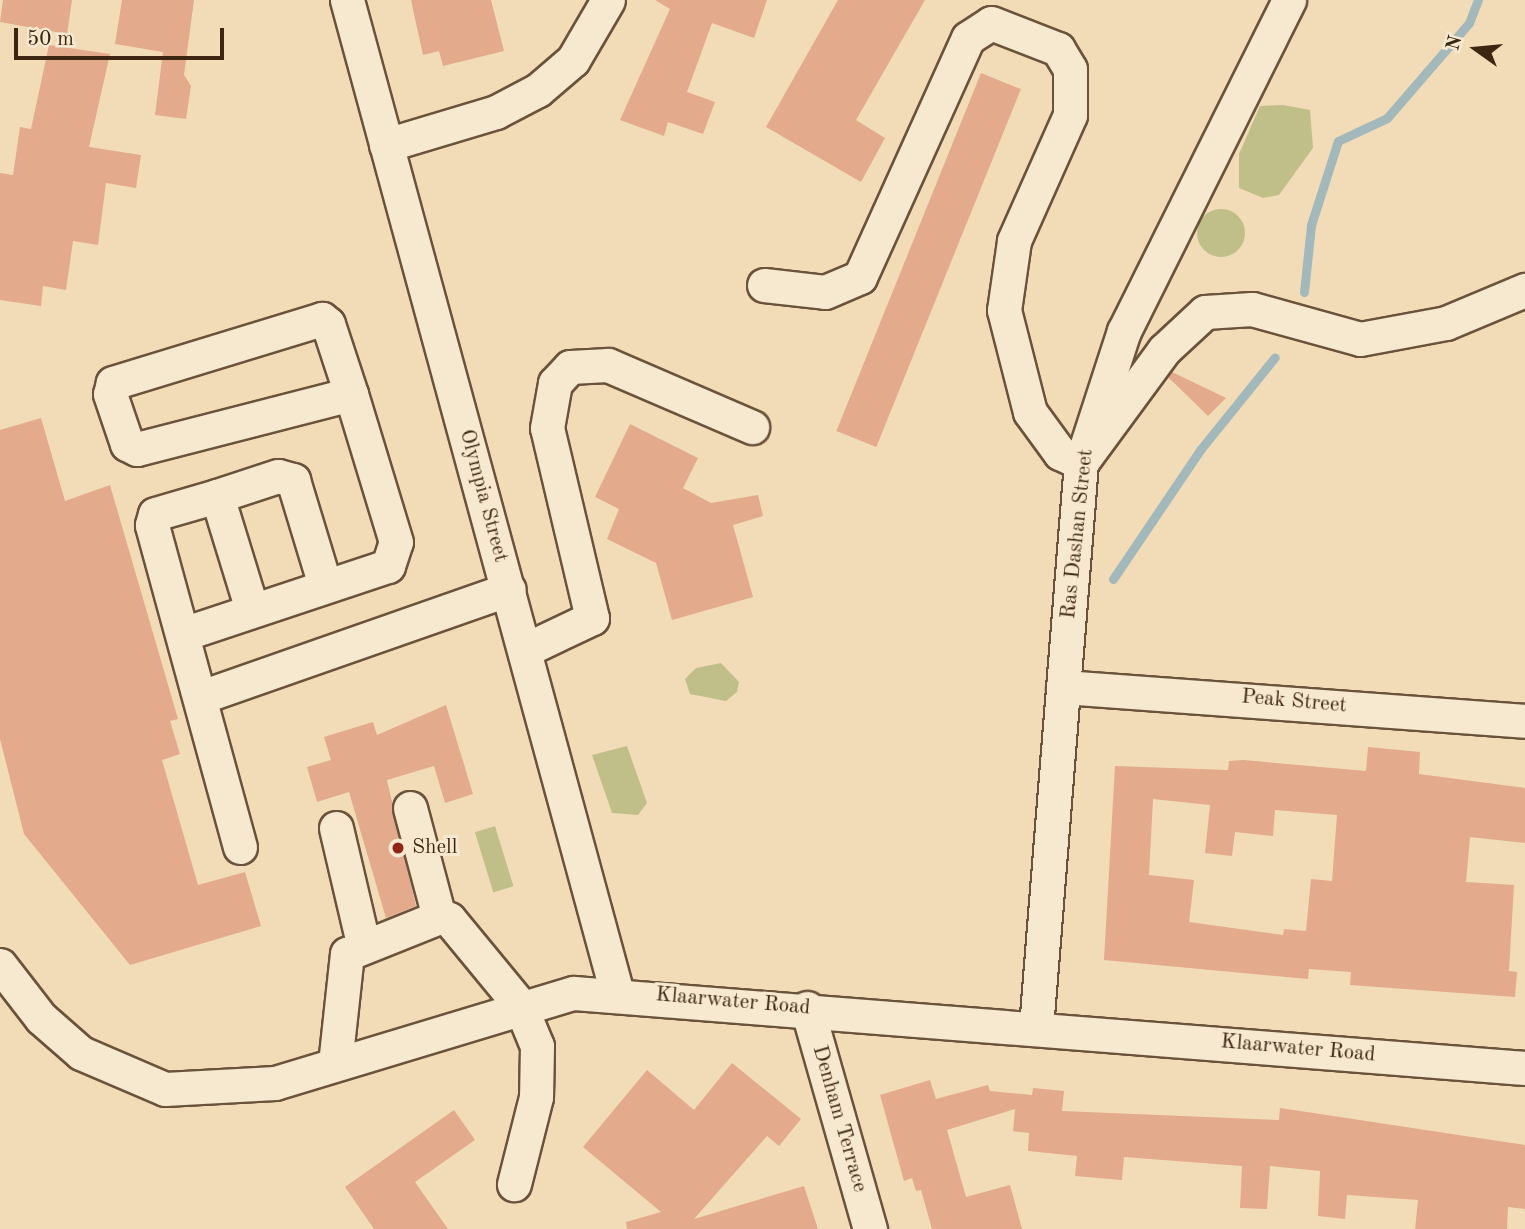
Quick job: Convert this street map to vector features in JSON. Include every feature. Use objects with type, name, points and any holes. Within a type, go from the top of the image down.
[{"type":"street","name":"Olympia Street","points":[[346,0],[527,649],[617,993]]},
{"type":"street","points":[[386,145],[496,111],[538,90],[573,60],[608,0]]},
{"type":"street","name":"Ras Dashan Street","points":[[1036,1028],[1081,463],[1124,331],[1289,0]]},
{"type":"street","points":[[764,285],[825,292],[860,277],[968,38],[991,23],[1058,49],[1070,69],[1070,115],[1014,241],[1004,310],[1030,412],[1051,446],[1081,463],[1164,350],[1205,313],[1252,309],[1360,339],[1446,323],[1525,290]]},
{"type":"street","points":[[183,634],[388,566],[397,548],[351,394],[328,324],[313,318],[116,380],[110,390],[127,444],[137,449],[351,394]]},
{"type":"street","points":[[527,649],[592,618],[547,428],[555,383],[570,367],[608,365],[752,427]]},
{"type":"street","points":[[240,847],[152,517],[278,475],[293,480],[325,585]]},
{"type":"street","points":[[217,495],[252,610]]},
{"type":"street","points":[[201,697],[509,589]]},
{"type":"street","name":"Peak Street","points":[[1063,687],[1525,721]]},
{"type":"street","points":[[410,808],[439,916],[457,926],[520,1005],[538,1065],[537,1097],[514,1184]]},
{"type":"street","points":[[336,828],[363,943]]},
{"type":"street","points":[[335,1064],[341,972],[347,954],[363,943],[439,916]]},
{"type":"street","name":"Klaarwater Road","points":[[0,965],[41,1018],[82,1053],[133,1079],[201,1091],[275,1083],[520,1005],[575,993],[617,993],[807,1008],[1525,1068]]},
{"type":"street","name":"Denham Terrace","points":[[807,1008],[870,1229]]},
{"type":"shaded area","points":[[1283,105],[1310,110],[1313,148],[1279,195],[1263,198],[1239,188],[1239,154],[1260,106]]},
{"type":"shaded area","points":[[1221,209],[1238,216],[1245,233],[1238,250],[1221,257],[1204,250],[1197,233],[1204,216]]},
{"type":"shaded area","points":[[721,663],[739,682],[737,692],[726,701],[690,694],[685,679],[696,668]]},
{"type":"shaded area","points":[[627,746],[647,803],[638,815],[612,813],[592,755]]},
{"type":"shaded area","points":[[495,826],[513,886],[493,892],[475,832]]},
{"type":"building","points":[[3,0],[72,0],[67,34],[0,22]]},
{"type":"building","points":[[122,0],[194,0],[184,75],[191,86],[186,119],[155,115],[163,52],[115,44]]},
{"type":"building","points":[[411,0],[491,0],[504,51],[443,66],[439,51],[423,55]]},
{"type":"building","points":[[655,0],[767,0],[754,38],[712,23],[687,92],[715,102],[703,134],[668,122],[664,136],[620,120],[670,9]]},
{"type":"building","points":[[838,0],[925,0],[856,120],[885,138],[861,182],[766,127]]},
{"type":"building","points":[[49,45],[110,54],[89,147],[141,155],[136,188],[106,183],[98,245],[73,241],[66,290],[43,286],[41,306],[0,300],[0,173],[13,175],[20,127],[31,129]]},
{"type":"building","points":[[981,73],[1021,89],[876,447],[836,431]]},
{"type":"building","points":[[1172,372],[1226,398],[1208,416],[1168,377]]},
{"type":"building","points":[[41,418],[65,501],[110,485],[178,719],[170,721],[180,754],[162,760],[198,885],[245,872],[261,926],[130,965],[24,834],[0,739],[0,430]]},
{"type":"building","points":[[630,424],[698,458],[683,488],[711,503],[758,495],[763,516],[733,525],[753,597],[672,620],[656,563],[607,539],[619,509],[595,497]]},
{"type":"building","points":[[446,705],[473,794],[445,803],[434,766],[387,780],[416,906],[386,918],[349,792],[317,802],[307,767],[331,760],[324,737],[373,722],[377,735]]},
{"type":"building","points":[[1368,747],[1420,752],[1419,774],[1525,788],[1525,843],[1470,837],[1466,882],[1514,885],[1509,971],[1517,972],[1515,997],[1350,985],[1351,972],[1309,969],[1308,979],[1104,960],[1115,766],[1228,770],[1229,761],[1243,760],[1366,771]],"holes":[[[1153,799],[1210,805],[1205,853],[1232,856],[1235,832],[1273,836],[1275,810],[1337,815],[1332,881],[1311,879],[1306,931],[1284,929],[1283,935],[1189,922],[1194,880],[1149,875]]]},
{"type":"building","points":[[732,1063],[801,1119],[779,1146],[767,1136],[694,1219],[804,1186],[818,1229],[627,1229],[626,1222],[661,1212],[583,1147],[647,1070],[694,1110]]},
{"type":"building","points":[[930,1080],[936,1099],[988,1085],[990,1091],[1032,1095],[1033,1088],[1064,1091],[1062,1111],[1279,1120],[1280,1108],[1525,1145],[1525,1209],[1508,1207],[1507,1229],[1415,1229],[1418,1200],[1347,1195],[1345,1219],[1318,1216],[1320,1171],[1270,1166],[1267,1209],[1240,1208],[1242,1166],[1124,1157],[1122,1180],[1075,1176],[1077,1156],[1028,1151],[1029,1133],[1013,1131],[1015,1109],[947,1130],[966,1197],[1010,1185],[1022,1229],[932,1229],[921,1190],[916,1191],[912,1178],[904,1181],[880,1095]]},
{"type":"building","points":[[454,1110],[475,1140],[415,1182],[448,1229],[374,1229],[345,1187]]},
{"type":"waterway","points":[[1304,292],[1311,225],[1338,141],[1387,118],[1469,23],[1478,0]]},
{"type":"waterway","points":[[1113,579],[1200,450],[1275,357]]},
{"type":"place","name":"Shell","points":[[398,848]]}]
